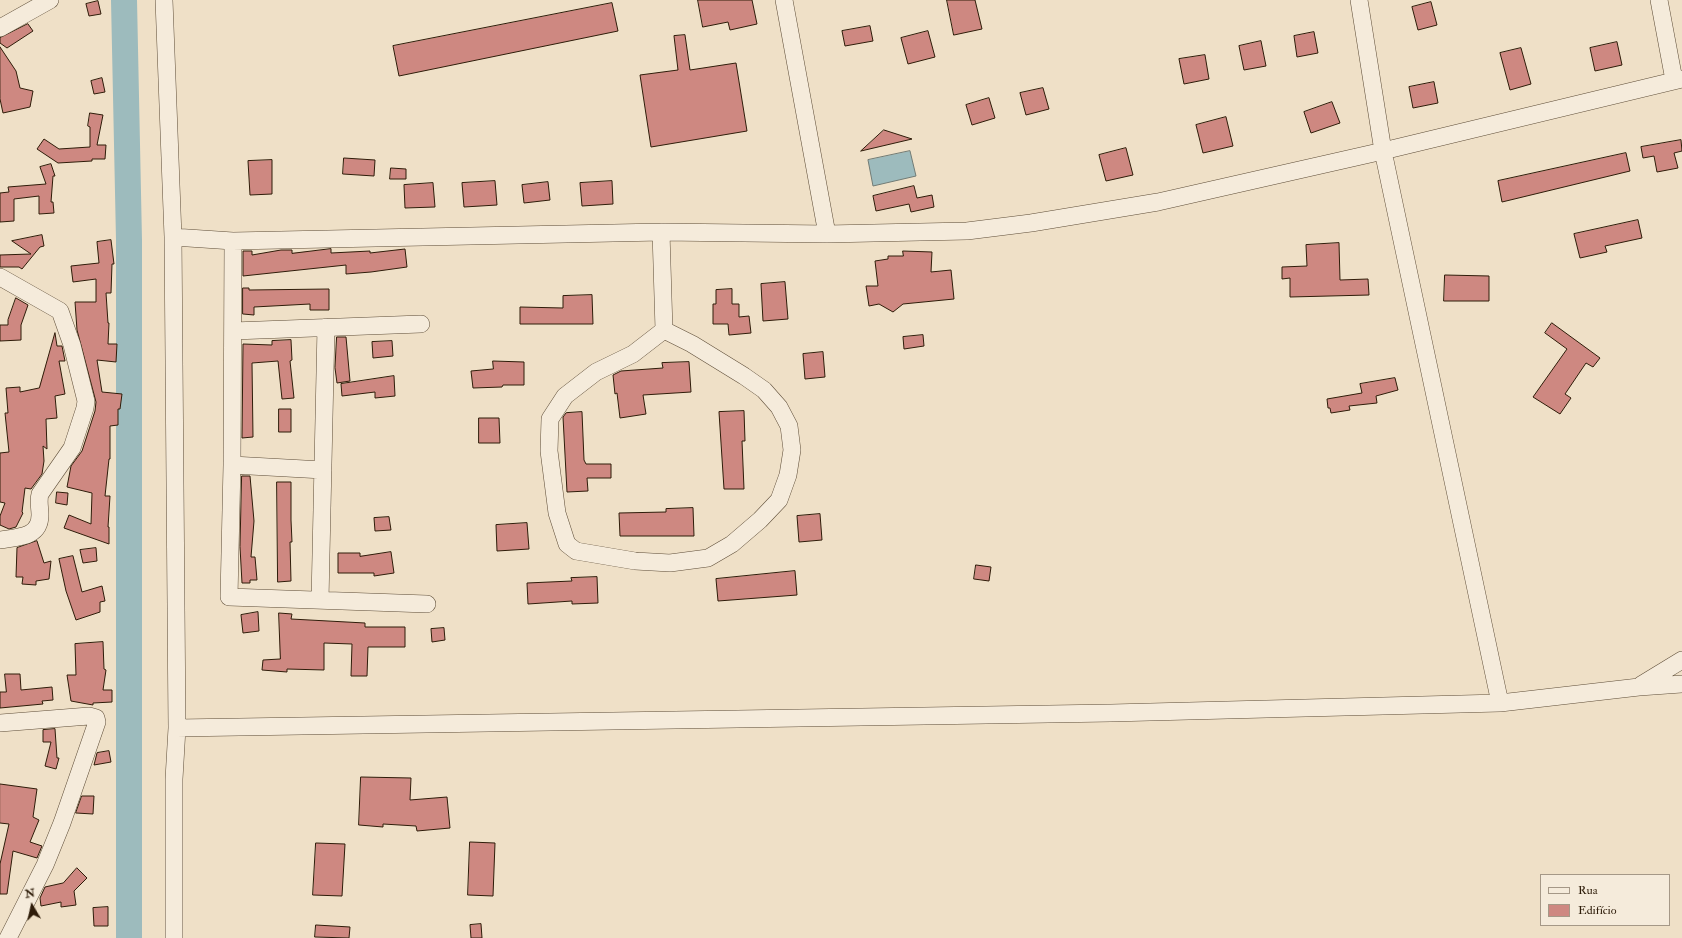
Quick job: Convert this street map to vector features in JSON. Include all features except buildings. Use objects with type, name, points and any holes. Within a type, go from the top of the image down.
[{"type":"street","points":[[0,28],[50,0]]},
{"type":"street","points":[[164,0],[173,237],[177,728],[174,779],[174,938]]},
{"type":"street","points":[[784,0],[827,234]]},
{"type":"street","points":[[1359,0],[1383,151],[1500,703]]},
{"type":"street","points":[[173,237],[233,240],[661,232],[827,234],[967,232],[1031,224],[1158,202],[1383,151],[1678,80],[1659,0]]},
{"type":"street","points":[[661,232],[664,330]]},
{"type":"street","points":[[233,240],[232,465],[228,598],[427,604]]},
{"type":"street","points":[[0,277],[60,311],[72,345],[86,401],[72,448],[40,494],[38,501],[40,521],[38,526],[30,535],[0,540]]},
{"type":"street","points":[[233,331],[421,324]]},
{"type":"street","points":[[320,600],[326,327]]},
{"type":"street","points":[[664,330],[692,344],[744,376],[764,390],[779,407],[789,426],[792,450],[788,475],[779,500],[760,520],[732,544],[708,558],[670,563],[635,561],[576,551],[567,544],[557,513],[549,451],[550,419],[565,396],[596,372],[633,354],[664,330]]},
{"type":"street","points":[[232,465],[323,470]]},
{"type":"street","points":[[1639,686],[1682,660]]},
{"type":"street","points":[[177,728],[1095,714],[1500,703],[1639,686],[1682,684]]},
{"type":"street","points":[[0,723],[89,716],[96,718],[97,722],[62,822],[45,865],[8,938]]},
{"type":"water","points":[[910,151],[916,176],[873,186],[868,160]]},
{"type":"waterway","points":[[124,0],[129,240],[129,938]]}]
